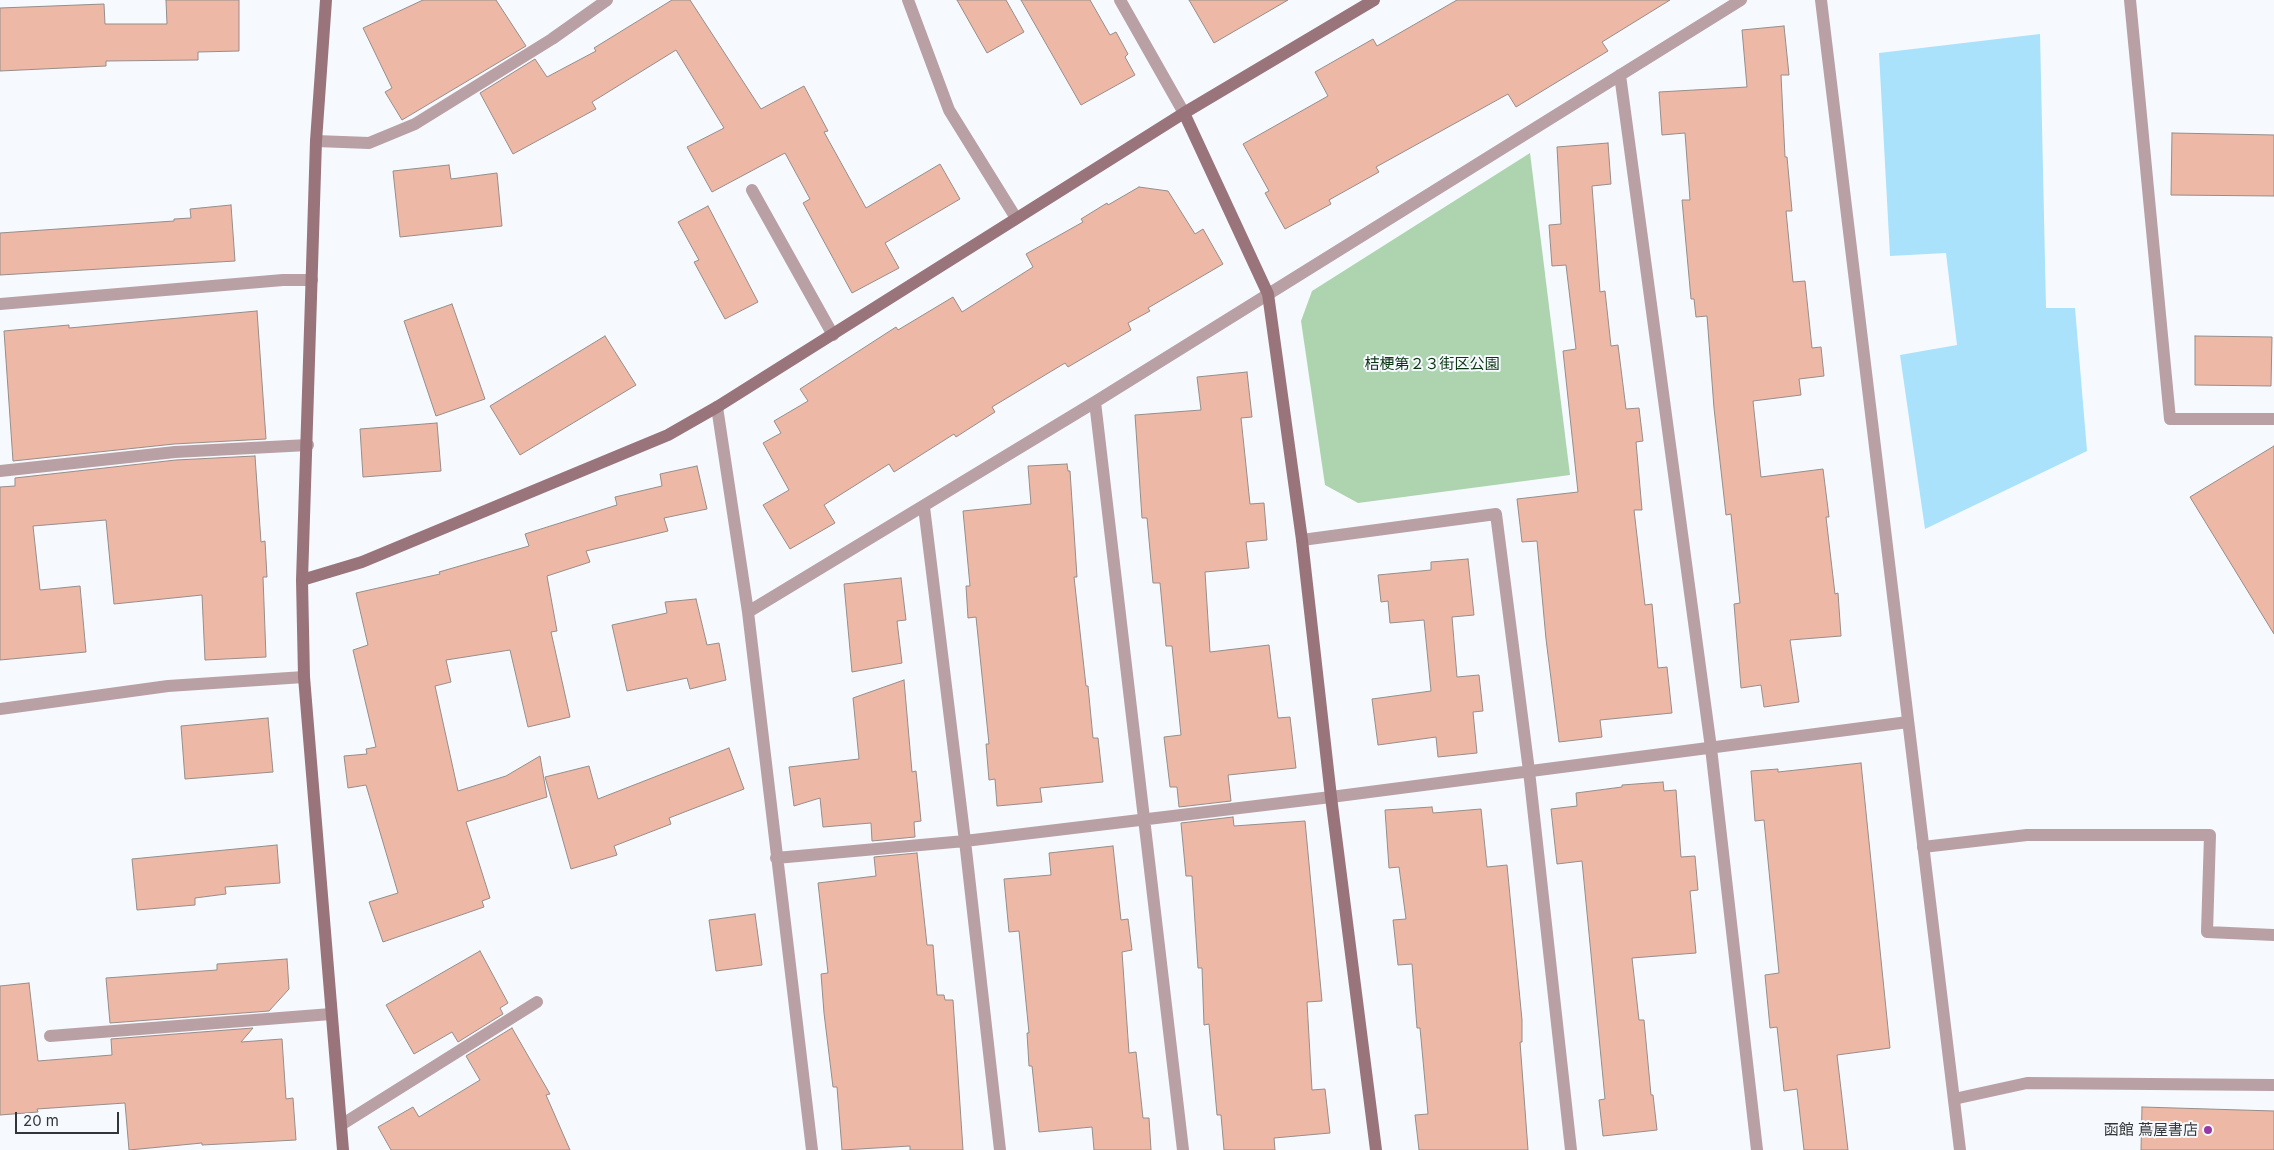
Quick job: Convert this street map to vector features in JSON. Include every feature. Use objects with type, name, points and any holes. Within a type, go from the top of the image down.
[{"type":"street","points":[[326,0],[316,141],[308,445],[302,580],[304,677],[343,1150]]},
{"type":"street","points":[[316,141],[370,143],[415,124],[552,39],[608,0]]},
{"type":"street","points":[[908,0],[949,110],[1016,218]]},
{"type":"street","points":[[1120,0],[1184,113],[1268,294],[1302,540],[1376,1150]]},
{"type":"street","points":[[302,580],[362,562],[668,435],[717,407],[1357,4],[1374,0]]},
{"type":"street","points":[[748,612],[1095,402],[1741,0]]},
{"type":"street","points":[[1821,0],[1960,1150]]},
{"type":"street","points":[[2130,0],[2170,419],[2274,419]]},
{"type":"street","points":[[1620,75],[1711,748],[1757,1150]]},
{"type":"street","points":[[752,190],[832,334]]},
{"type":"street","points":[[0,304],[273,281],[312,280]]},
{"type":"street","points":[[1095,402],[1183,1150]]},
{"type":"street","points":[[717,407],[748,612],[812,1150]]},
{"type":"street","points":[[0,471],[175,452],[308,445]]},
{"type":"street","points":[[924,507],[965,841],[1000,1150]]},
{"type":"street","points":[[1302,540],[1496,514],[1529,771],[1571,1150]]},
{"type":"street","points":[[0,709],[168,686],[304,677]]},
{"type":"street","points":[[776,858],[965,841],[1332,797],[1908,722]]},
{"type":"street","points":[[1923,847],[2027,835],[2210,835],[2207,932],[2274,934]]},
{"type":"street","points":[[341,1125],[537,1002]]},
{"type":"street","points":[[50,1036],[331,1014]]},
{"type":"street","points":[[1954,1099],[2027,1082],[2274,1085]]},
{"type":"green space","name":"桔梗第２３街区公園","points":[[1530,153],[1570,475],[1358,503],[1325,485],[1301,321],[1312,291]]},
{"type":"water","points":[[2040,34],[2046,308],[2075,308],[2087,451],[1925,529],[1900,355],[1957,345],[1946,253],[1890,256],[1879,53]]},
{"type":"building","points":[[166,0],[239,0],[239,51],[198,52],[198,60],[106,61],[106,66],[0,71],[0,8],[104,4],[105,24],[167,24]]},
{"type":"building","points":[[423,0],[496,0],[526,46],[402,120],[385,92],[392,88],[363,28]]},
{"type":"building","points":[[672,0],[690,0],[761,109],[804,86],[828,131],[824,132],[866,208],[940,164],[960,199],[885,243],[899,268],[852,293],[803,203],[810,199],[785,153],[712,192],[687,147],[724,128],[676,50],[592,102],[596,109],[513,154],[480,93],[535,59],[547,77],[596,51],[594,48]]},
{"type":"building","points":[[957,0],[1006,0],[1024,32],[987,53]]},
{"type":"building","points":[[1021,0],[1090,0],[1110,35],[1116,32],[1128,54],[1125,57],[1135,75],[1081,105]]},
{"type":"building","points":[[1189,0],[1288,0],[1214,43]]},
{"type":"building","points":[[1457,0],[1670,0],[1602,42],[1608,51],[1516,107],[1508,94],[1376,167],[1379,172],[1329,200],[1331,204],[1285,229],[1265,193],[1269,191],[1243,144],[1328,96],[1315,72],[1373,39],[1377,46]]},
{"type":"building","points":[[1784,26],[1789,75],[1781,75],[1785,157],[1787,157],[1792,211],[1786,211],[1793,282],[1805,281],[1812,348],[1821,347],[1824,376],[1799,379],[1801,395],[1753,401],[1761,477],[1823,469],[1829,517],[1826,517],[1835,594],[1838,593],[1841,636],[1790,640],[1799,702],[1764,707],[1761,685],[1741,688],[1734,604],[1740,603],[1731,514],[1726,515],[1714,408],[1707,316],[1696,317],[1694,299],[1691,299],[1682,200],[1690,200],[1685,133],[1662,135],[1659,92],[1747,87],[1742,30]]},
{"type":"building","points":[[2172,133],[2274,135],[2274,196],[2171,195]]},
{"type":"building","points":[[1608,143],[1611,184],[1592,186],[1600,292],[1605,291],[1611,346],[1618,345],[1626,409],[1639,408],[1643,441],[1636,442],[1642,510],[1634,510],[1645,605],[1652,604],[1658,668],[1667,667],[1672,713],[1600,720],[1602,737],[1559,742],[1546,639],[1537,541],[1522,542],[1517,499],[1578,492],[1563,351],[1576,349],[1566,265],[1552,266],[1549,225],[1561,224],[1557,147]]},
{"type":"building","points":[[449,165],[451,179],[497,173],[502,226],[400,237],[393,171]]},
{"type":"building","points":[[1139,187],[1168,191],[1195,234],[1203,229],[1223,264],[1148,308],[1150,311],[1128,323],[1131,330],[1068,367],[1065,363],[992,407],[995,412],[956,437],[954,434],[894,472],[889,464],[824,505],[835,523],[790,549],[763,505],[789,490],[763,443],[781,433],[774,421],[808,401],[800,389],[896,327],[898,330],[953,297],[962,312],[1033,267],[1026,254],[1083,222],[1081,219],[1107,203],[1108,205]]},
{"type":"building","points":[[231,205],[235,261],[0,275],[0,233],[174,221],[174,219],[191,218],[190,209]]},
{"type":"building","points":[[708,206],[758,302],[725,319],[694,262],[699,260],[678,222]]},
{"type":"building","points":[[452,304],[485,399],[436,416],[404,321]]},
{"type":"building","points":[[257,311],[266,439],[174,444],[13,461],[4,331],[69,325],[69,328]]},
{"type":"building","points":[[605,336],[636,385],[520,455],[490,406]]},
{"type":"building","points":[[2195,336],[2272,337],[2271,386],[2195,385]]},
{"type":"building","points":[[1247,372],[1252,417],[1241,418],[1250,504],[1264,503],[1267,540],[1246,542],[1249,568],[1205,572],[1210,652],[1269,645],[1278,718],[1290,717],[1296,768],[1228,775],[1231,801],[1179,807],[1177,787],[1170,787],[1164,737],[1181,735],[1172,646],[1166,646],[1160,583],[1153,583],[1147,518],[1142,518],[1135,415],[1201,410],[1197,377]]},
{"type":"building","points":[[437,423],[441,471],[363,477],[360,429]]},
{"type":"building","points":[[2274,446],[2274,634],[2190,497]]},
{"type":"building","points":[[255,456],[261,542],[265,541],[267,577],[263,577],[266,657],[205,660],[202,595],[114,604],[106,520],[33,526],[40,590],[80,586],[86,652],[0,660],[0,487],[15,486],[15,478],[176,460]]},
{"type":"building","points":[[1067,464],[1068,471],[1070,471],[1077,577],[1074,577],[1086,686],[1088,686],[1093,738],[1098,738],[1103,782],[1040,788],[1042,802],[997,806],[995,779],[989,780],[986,744],[989,744],[976,617],[968,618],[966,586],[970,586],[963,511],[1031,504],[1028,466]]},
{"type":"building","points":[[697,466],[707,509],[664,518],[668,531],[586,551],[590,562],[547,576],[557,631],[551,632],[570,717],[528,727],[510,650],[446,660],[451,682],[435,686],[458,791],[506,776],[540,756],[547,797],[466,822],[490,898],[482,901],[484,907],[383,942],[369,902],[398,893],[366,785],[348,788],[344,756],[367,754],[366,749],[376,747],[353,650],[368,645],[356,593],[440,574],[439,572],[529,546],[525,534],[617,505],[615,497],[662,486],[660,474]]},
{"type":"building","points":[[1468,559],[1474,615],[1452,617],[1457,677],[1479,675],[1483,711],[1473,712],[1477,753],[1438,757],[1436,737],[1378,745],[1372,699],[1431,691],[1424,620],[1390,623],[1388,601],[1381,602],[1378,575],[1431,570],[1431,562]]},
{"type":"building","points":[[901,578],[906,620],[897,621],[902,663],[852,672],[844,584]]},
{"type":"building","points":[[696,599],[707,645],[719,643],[726,680],[690,689],[687,678],[627,691],[612,625],[667,613],[665,602]]},
{"type":"building","points":[[904,680],[912,772],[916,771],[921,821],[914,822],[915,837],[872,841],[871,823],[823,827],[820,798],[794,806],[789,767],[859,759],[853,698]]},
{"type":"building","points":[[268,718],[273,772],[185,779],[181,726]]},
{"type":"building","points":[[729,748],[744,789],[669,818],[671,824],[614,846],[617,855],[571,869],[545,777],[589,766],[598,799]]},
{"type":"building","points":[[1861,763],[1890,1048],[1837,1055],[1848,1150],[1804,1150],[1797,1089],[1784,1091],[1777,1027],[1770,1028],[1765,975],[1779,973],[1764,820],[1755,821],[1751,771],[1778,769],[1778,772]]},
{"type":"building","points":[[1663,782],[1664,791],[1676,790],[1681,857],[1695,856],[1698,890],[1690,891],[1696,953],[1632,958],[1639,1020],[1644,1020],[1651,1095],[1653,1095],[1657,1130],[1603,1136],[1599,1100],[1605,1099],[1582,861],[1557,864],[1551,809],[1577,806],[1576,793],[1622,787],[1622,785]]},
{"type":"building","points":[[1432,807],[1433,813],[1481,809],[1487,867],[1507,865],[1522,1020],[1522,1042],[1520,1042],[1528,1150],[1419,1150],[1415,1115],[1428,1114],[1420,1028],[1417,1028],[1412,964],[1398,965],[1393,920],[1406,919],[1399,867],[1389,868],[1385,810]]},
{"type":"building","points":[[1233,817],[1234,826],[1305,821],[1322,1001],[1307,1002],[1312,1090],[1325,1089],[1330,1133],[1274,1138],[1275,1150],[1224,1150],[1221,1115],[1217,1115],[1209,1024],[1204,1025],[1202,968],[1198,968],[1192,876],[1186,876],[1181,823]]},
{"type":"building","points":[[277,845],[280,883],[225,887],[226,894],[195,898],[195,905],[137,910],[132,859]]},
{"type":"building","points":[[1113,846],[1121,920],[1128,919],[1132,950],[1122,952],[1129,1053],[1136,1052],[1143,1118],[1149,1118],[1151,1150],[1094,1150],[1092,1127],[1039,1132],[1032,1066],[1029,1066],[1027,1033],[1029,1033],[1019,931],[1009,932],[1004,879],[1051,875],[1049,853]]},
{"type":"building","points":[[917,853],[927,945],[933,945],[937,995],[944,995],[945,1000],[953,1000],[963,1150],[910,1150],[910,1146],[842,1150],[837,1087],[833,1087],[824,1013],[821,974],[828,973],[818,883],[876,876],[874,857]]},
{"type":"building","points":[[755,914],[762,965],[716,971],[709,920]]},
{"type":"building","points":[[480,951],[508,1003],[500,1008],[503,1014],[458,1042],[452,1032],[414,1054],[386,1005]]},
{"type":"building","points":[[287,959],[289,989],[269,1011],[110,1023],[106,978],[217,970],[217,964]]},
{"type":"building","points":[[29,983],[38,1061],[112,1055],[111,1039],[253,1028],[241,1042],[282,1039],[286,1099],[293,1098],[296,1140],[202,1145],[202,1143],[129,1150],[125,1103],[37,1109],[38,1112],[0,1115],[0,986]]},
{"type":"building","points":[[512,1028],[550,1094],[546,1095],[570,1150],[391,1150],[378,1127],[413,1107],[419,1117],[480,1080],[466,1056]]},
{"type":"building","name":"函館 蔦屋書店","points":[[2142,1107],[2274,1111],[2274,1150],[2141,1150]]},
{"type":"place","name":"函館 蔦屋書店","points":[[2208,1130]]}]
